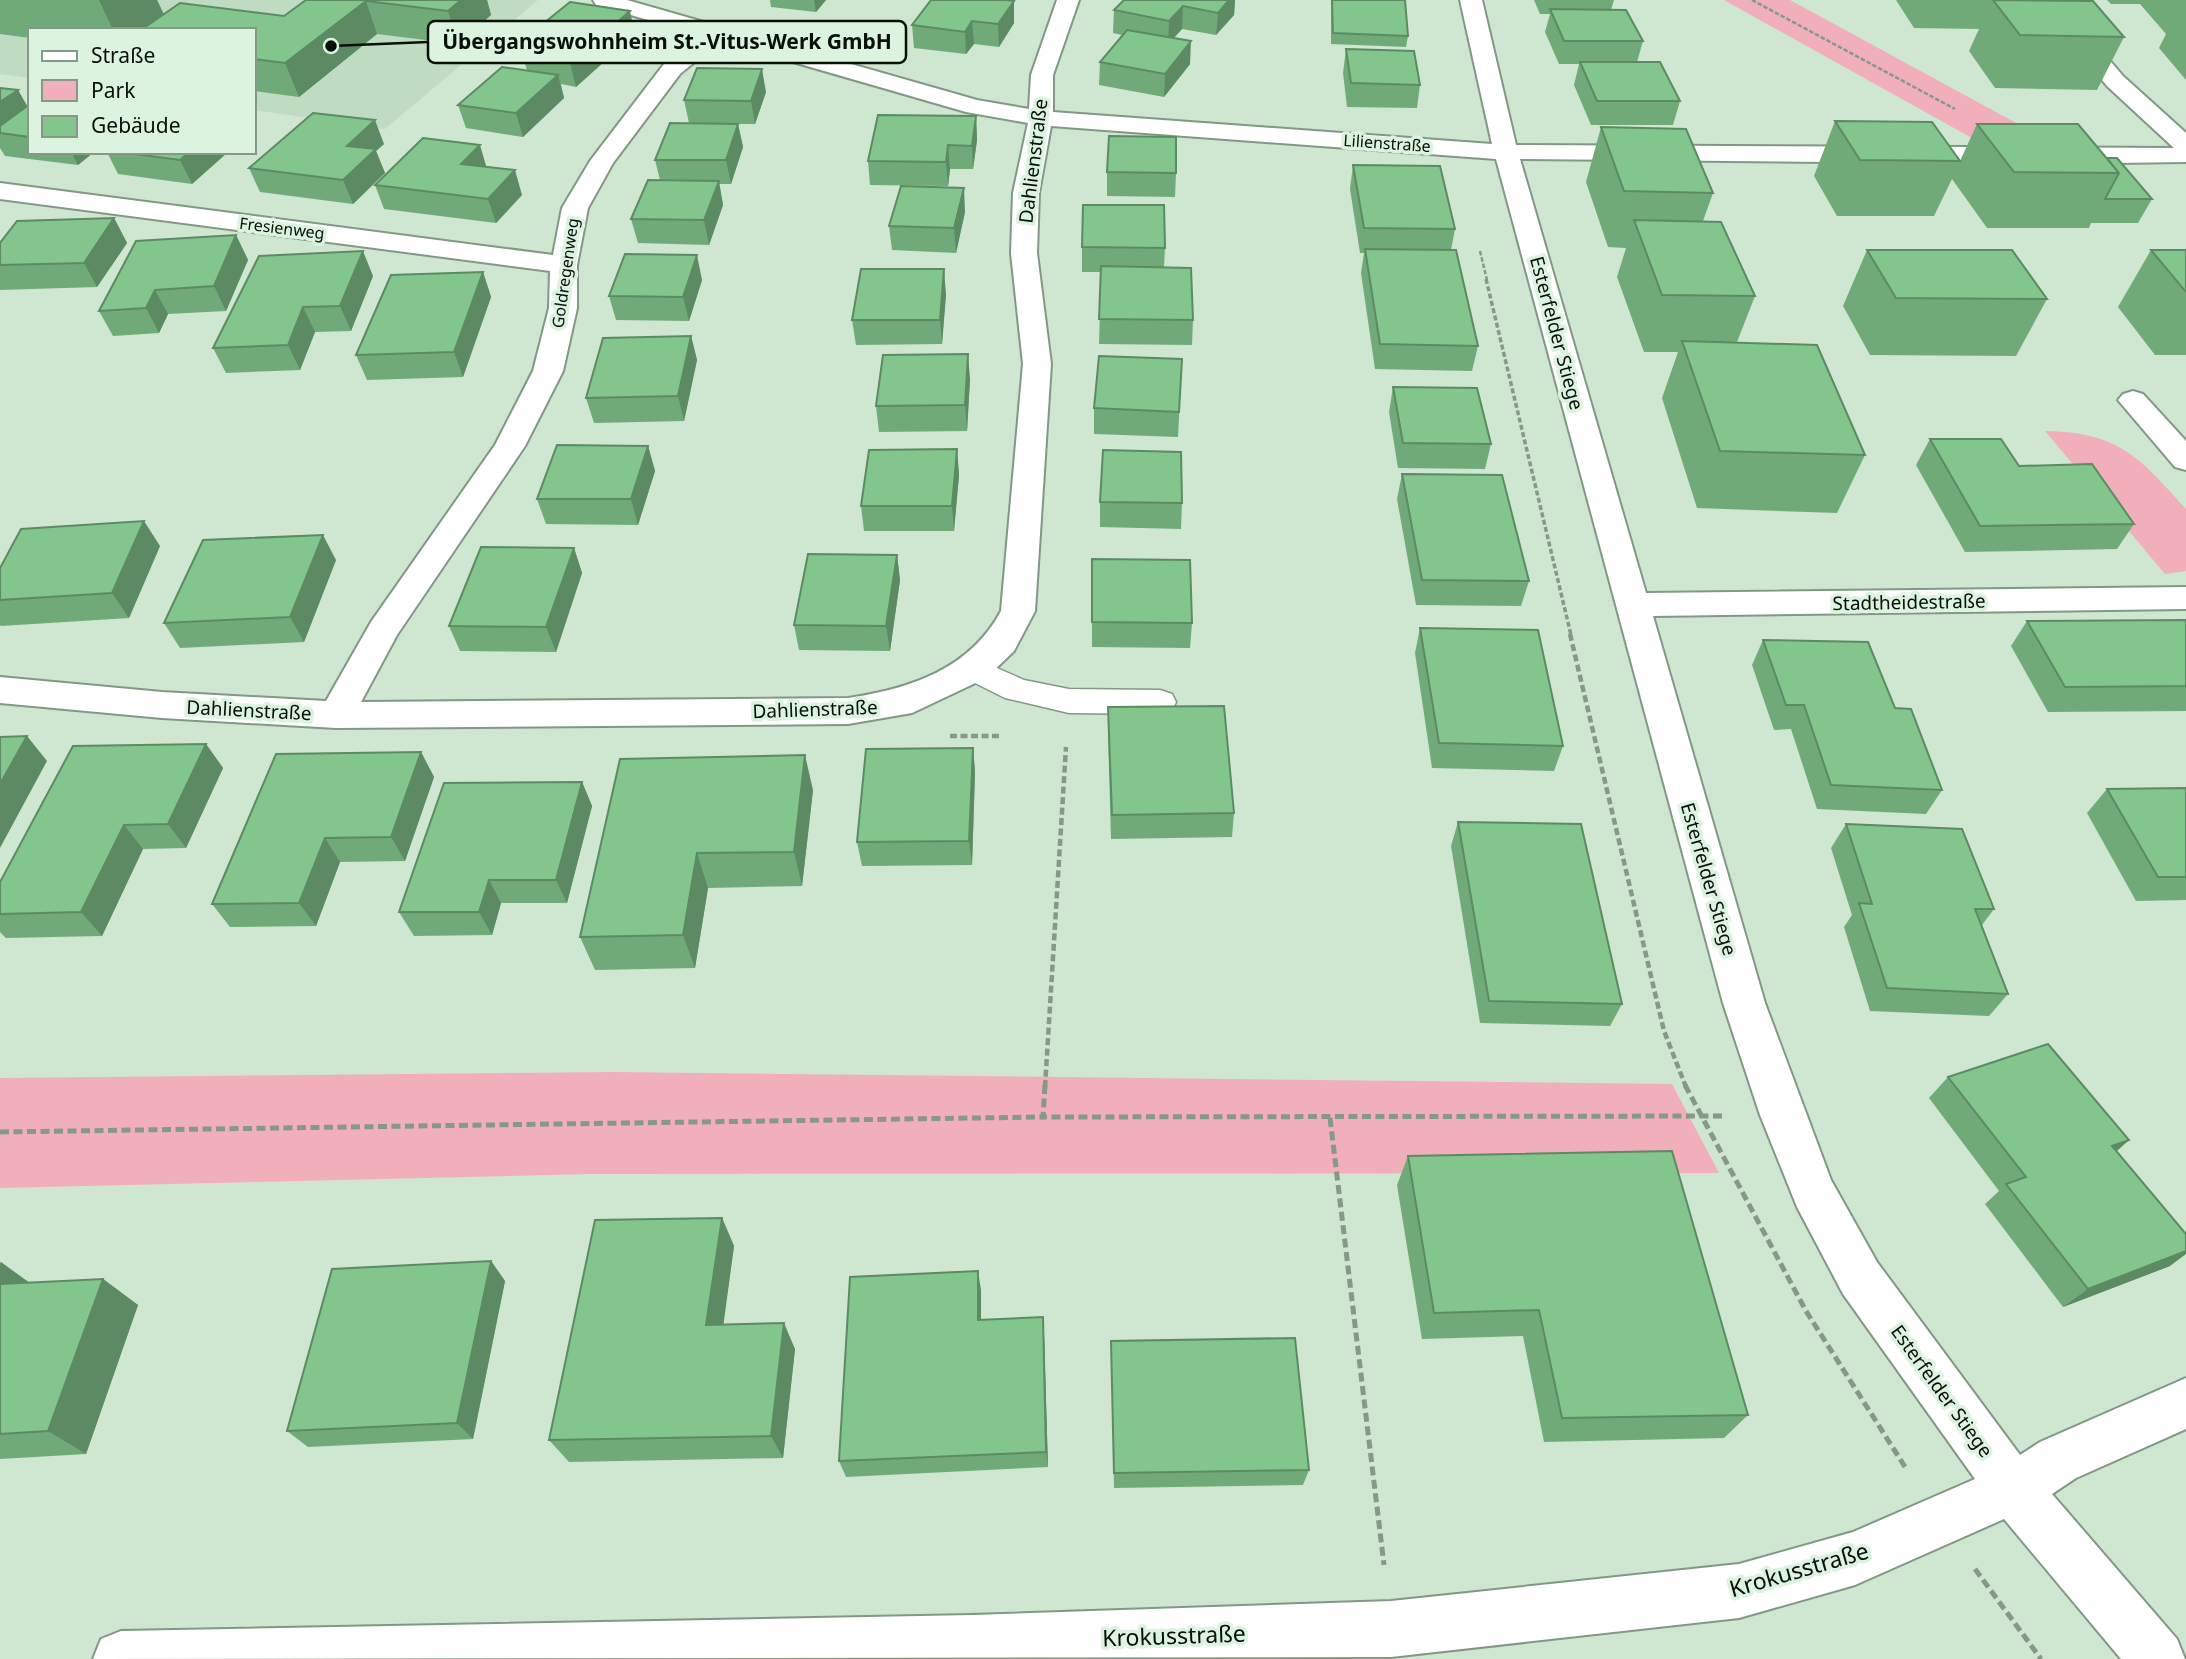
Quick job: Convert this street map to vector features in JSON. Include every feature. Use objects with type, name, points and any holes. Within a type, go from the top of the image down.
[{"type":"street","name":"Lilienstraße","points":[[604,0],[974,107],[1041,118],[1506,152],[2031,157],[2186,155]]},
{"type":"street","name":"Dahlienstraße","points":[[0,690],[162,705],[336,715],[848,711],[899,704],[974,669],[1002,642],[1018,611],[1034,431],[1037,364],[1024,253],[1026,192],[1041,118],[1042,75],[1068,0]]},
{"type":"street","name":"Esterfelder Stiege","points":[[1471,0],[1482,58],[1506,152],[1744,1003],[1782,1115],[1813,1192],[1860,1278],[2012,1489],[2157,1659]]},
{"type":"street","points":[[2047,0],[2115,81],[2186,146]]},
{"type":"street","name":"Goldregenweg","points":[[336,715],[383,629],[515,436],[548,371],[563,308],[564,265],[575,208],[602,161],[672,69],[717,32]]},
{"type":"street","name":"Fresienweg","points":[[0,191],[564,265]]},
{"type":"street","points":[[2133,400],[2186,460]]},
{"type":"street","name":"Stadtheidestraße","points":[[1632,605],[2186,598]]},
{"type":"street","name":"Krokusstraße","points":[[121,1659],[972,1651],[1391,1629],[1739,1591],[1854,1558],[2012,1489],[2058,1460],[2186,1403]]},
{"type":"lane","points":[[974,669],[1016,690],[1069,701],[1160,702]]},
{"type":"path","points":[[1752,0],[1958,111]]},
{"type":"path","points":[[1043,1117],[1069,701]]},
{"type":"path","points":[[899,704],[906,725],[942,736],[1011,736]]},
{"type":"path","points":[[0,1132],[1043,1117],[1782,1115]]},
{"type":"path","points":[[1330,1118],[1391,1629]]},
{"type":"shaded area","points":[[0,0],[538,0],[385,129],[256,110],[256,28],[28,28],[28,78],[0,74]]},
{"type":"green space","points":[[1724,0],[1790,0],[2029,130],[2006,157]]},
{"type":"green space","points":[[2045,431],[2092,436],[2110,443],[2126,451],[2155,475],[2186,509],[2186,571],[2165,574]]},
{"type":"green space","points":[[615,1072],[1672,1084],[1719,1173],[589,1174],[0,1188],[0,1078]]},
{"type":"building","points":[[306,0],[461,0],[448,11],[366,1],[285,63],[256,59],[256,28],[144,28],[180,3],[284,16]]},
{"type":"building","points":[[931,0],[1014,1],[998,24],[972,21],[965,32],[912,25]]},
{"type":"building","points":[[1124,0],[1229,0],[1218,13],[1183,6],[1169,21],[1114,10]]},
{"type":"building","points":[[1332,0],[1405,0],[1408,36],[1333,33]]},
{"type":"building","points":[[1993,0],[2093,1],[2124,37],[2020,35]]},
{"type":"building","points":[[570,2],[630,11],[570,63],[523,57],[540,43],[523,40]]},
{"type":"building","points":[[1550,9],[1626,10],[1643,41],[1564,41]]},
{"type":"building","points":[[1127,30],[1191,41],[1165,74],[1100,62]]},
{"type":"building","points":[[1346,49],[1414,51],[1420,85],[1351,83]]},
{"type":"building","points":[[1580,62],[1660,62],[1680,101],[1597,101]]},
{"type":"building","points":[[502,67],[558,75],[516,113],[458,105]]},
{"type":"building","points":[[697,68],[762,69],[751,101],[684,100]]},
{"type":"building","points":[[0,88],[18,90],[0,102]]},
{"type":"building","points":[[28,105],[28,137],[0,133],[0,126]]},
{"type":"building","points":[[313,113],[375,120],[347,146],[376,149],[343,180],[249,168]]},
{"type":"building","points":[[878,115],[976,116],[972,146],[948,145],[946,162],[868,161]]},
{"type":"building","points":[[1835,121],[1932,122],[1960,161],[1860,160]]},
{"type":"building","points":[[670,123],[738,124],[726,160],[655,160]]},
{"type":"building","points":[[1977,124],[2078,124],[2119,173],[2014,172]]},
{"type":"building","points":[[1601,127],[1686,129],[1713,193],[1624,191]]},
{"type":"building","points":[[1109,136],[1176,137],[1176,173],[1107,172]]},
{"type":"building","points":[[423,138],[480,145],[461,164],[515,170],[488,199],[375,185]]},
{"type":"building","points":[[135,154],[187,154],[180,160]]},
{"type":"building","points":[[2107,158],[2117,158],[2152,199],[2105,199],[2119,173]]},
{"type":"building","points":[[1353,165],[1440,166],[1455,229],[1364,228]]},
{"type":"building","points":[[648,180],[719,181],[704,220],[631,219]]},
{"type":"building","points":[[901,186],[964,188],[954,228],[889,226]]},
{"type":"building","points":[[1083,205],[1164,205],[1165,248],[1082,247]]},
{"type":"building","points":[[114,218],[84,263],[0,265],[0,243],[17,221]]},
{"type":"building","points":[[1634,220],[1721,222],[1755,296],[1662,295]]},
{"type":"building","points":[[236,235],[214,286],[155,290],[146,308],[99,311],[136,241]]},
{"type":"building","points":[[1365,249],[1456,250],[1478,346],[1380,344]]},
{"type":"building","points":[[1867,250],[2012,250],[2047,299],[1896,298]]},
{"type":"building","points":[[2151,250],[2186,250],[2186,292]]},
{"type":"building","points":[[363,251],[340,306],[303,307],[288,345],[213,348],[259,256]]},
{"type":"building","points":[[625,254],[697,255],[683,297],[609,296]]},
{"type":"building","points":[[1101,266],[1191,268],[1193,320],[1099,319]]},
{"type":"building","points":[[861,269],[944,269],[940,320],[852,320]]},
{"type":"building","points":[[483,272],[454,352],[356,355],[391,275]]},
{"type":"building","points":[[691,336],[678,396],[586,398],[603,338]]},
{"type":"building","points":[[1682,341],[1817,345],[1865,455],[1720,451]]},
{"type":"building","points":[[968,354],[965,405],[876,406],[883,355]]},
{"type":"building","points":[[1099,356],[1182,359],[1179,412],[1094,408]]},
{"type":"building","points":[[1393,387],[1477,388],[1491,444],[1403,443]]},
{"type":"building","points":[[1930,439],[2001,439],[2019,466],[2092,464],[2134,524],[1980,526]]},
{"type":"building","points":[[557,445],[648,446],[631,499],[537,499]]},
{"type":"building","points":[[957,449],[952,506],[861,506],[869,450]]},
{"type":"building","points":[[1103,450],[1181,452],[1182,503],[1100,502]]},
{"type":"building","points":[[1402,474],[1502,475],[1529,581],[1422,580]]},
{"type":"building","points":[[144,521],[112,593],[0,600],[0,568],[21,529]]},
{"type":"building","points":[[323,535],[290,617],[164,623],[203,540]]},
{"type":"building","points":[[481,547],[574,548],[546,627],[449,626]]},
{"type":"building","points":[[808,554],[897,555],[886,626],[794,625]]},
{"type":"building","points":[[1092,559],[1190,560],[1192,623],[1092,622]]},
{"type":"building","points":[[2186,620],[2186,686],[2065,687],[2027,621]]},
{"type":"building","points":[[1420,628],[1538,630],[1563,746],[1439,743]]},
{"type":"building","points":[[1763,640],[1868,642],[1895,708],[1911,709],[1942,790],[1831,785],[1804,705],[1786,705]]},
{"type":"building","points":[[1224,706],[1234,813],[1112,815],[1108,707]]},
{"type":"building","points":[[27,736],[0,784],[0,737]]},
{"type":"building","points":[[206,744],[168,824],[124,825],[81,912],[0,914],[0,882],[73,746]]},
{"type":"building","points":[[973,748],[969,841],[857,842],[866,749]]},
{"type":"building","points":[[421,752],[391,837],[325,838],[299,903],[212,904],[276,754]]},
{"type":"building","points":[[805,755],[794,852],[697,853],[683,935],[580,937],[620,759]]},
{"type":"building","points":[[582,782],[556,880],[489,880],[479,912],[399,912],[444,783]]},
{"type":"building","points":[[2186,788],[2186,877],[2158,877],[2107,789]]},
{"type":"building","points":[[1458,822],[1581,824],[1622,1004],[1489,1001]]},
{"type":"building","points":[[1846,824],[1962,829],[1994,909],[1975,909],[2008,994],[1887,988],[1859,903],[1872,904]]},
{"type":"building","points":[[2048,1044],[2129,1140],[2112,1146],[2186,1234],[2186,1251],[2088,1289],[2006,1184],[2026,1177],[1948,1077]]},
{"type":"building","points":[[1672,1151],[1748,1415],[1562,1418],[1539,1310],[1434,1313],[1408,1156]]},
{"type":"building","points":[[722,1218],[706,1325],[784,1323],[771,1436],[549,1440],[595,1220]]},
{"type":"building","points":[[491,1261],[457,1423],[287,1431],[332,1269]]},
{"type":"building","points":[[978,1271],[978,1320],[1043,1317],[1046,1452],[839,1461],[850,1277]]},
{"type":"building","points":[[103,1279],[48,1431],[0,1434],[0,1284]]},
{"type":"building","points":[[1295,1338],[1309,1470],[1114,1473],[1111,1341]]},
{"type":"place","name":"Übergangswohnheim St.-Vitus-Werk GmbH","points":[[331,46]]}]
